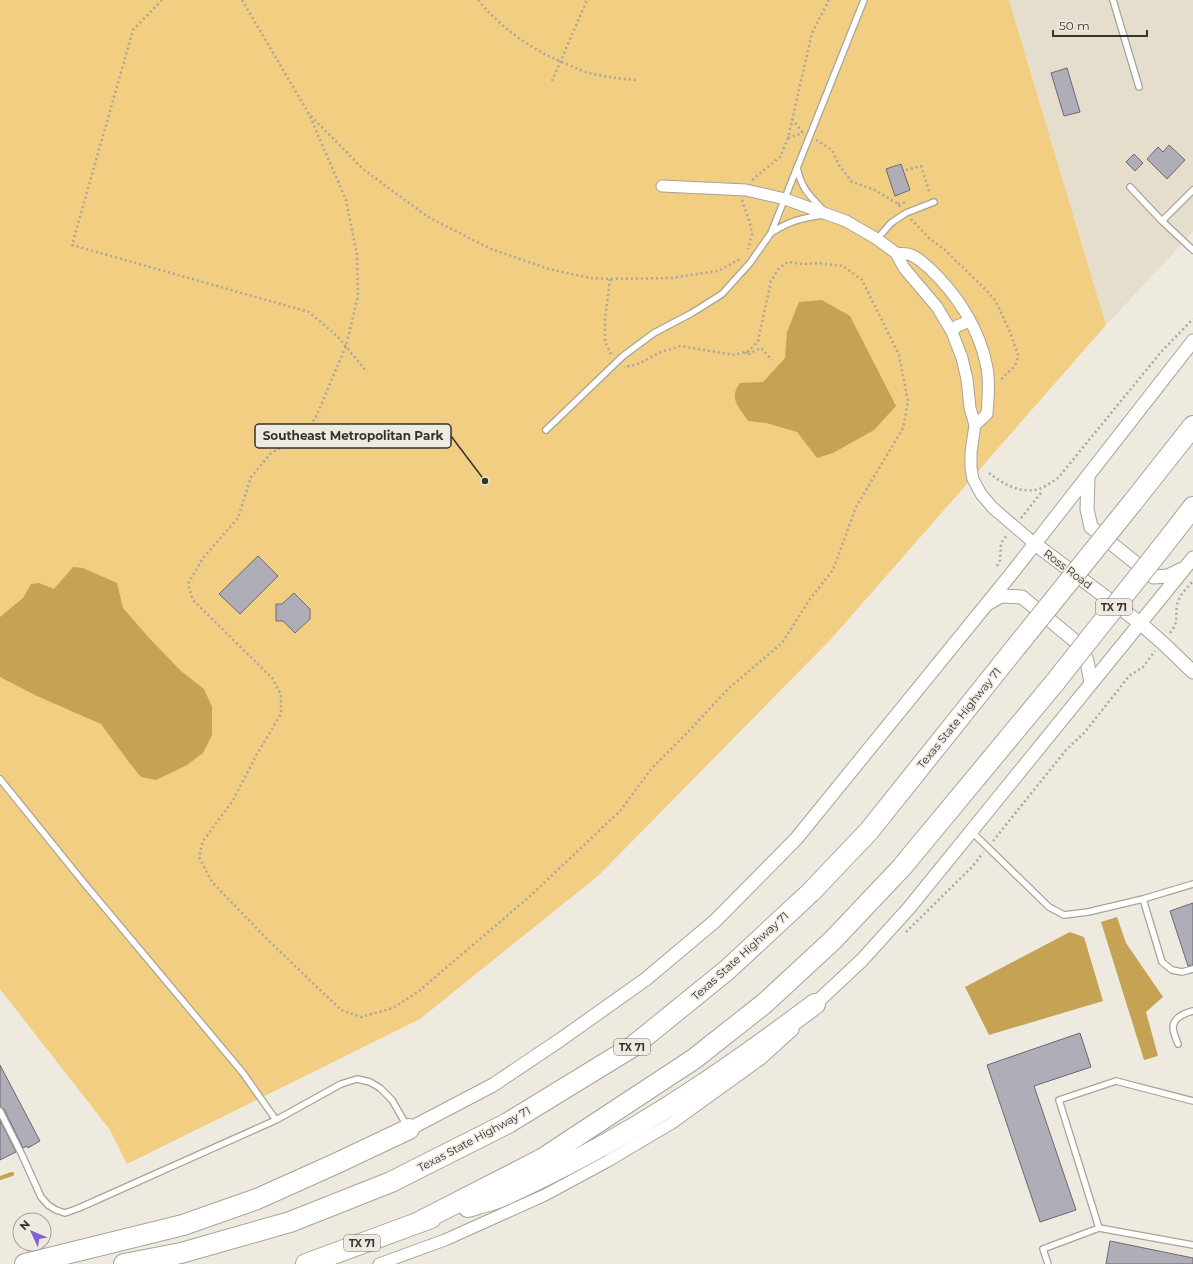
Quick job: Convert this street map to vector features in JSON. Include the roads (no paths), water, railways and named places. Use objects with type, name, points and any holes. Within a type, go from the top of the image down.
[{"type":"highway","name":"Texas State Highway 71","points":[[124,1264],[181,1254],[290,1222],[391,1182],[508,1123],[632,1047],[726,970],[811,892],[868,831],[1193,426]]},
{"type":"highway","name":"TX 71","points":[[306,1264],[419,1222],[542,1159],[694,1059],[765,1003],[833,940],[902,867],[1056,681],[1193,507]]},
{"type":"highway","points":[[419,1222],[499,1197],[554,1172],[614,1141],[681,1099],[749,1053],[815,1004]]},
{"type":"highway","points":[[25,1264],[183,1225],[257,1199],[409,1129]]},
{"type":"street","points":[[662,186],[746,190],[785,199],[846,221],[877,239],[896,253],[904,268],[937,307],[952,332],[962,358],[967,379],[970,408],[975,426],[971,452],[973,479],[981,494],[993,508],[1035,544]]},
{"type":"street","points":[[896,253],[911,255],[937,275],[962,306],[977,335],[987,369],[989,391],[987,414],[975,426]]},
{"type":"street","points":[[952,332],[957,326],[970,321]]},
{"type":"street","points":[[409,1129],[492,1085],[554,1044],[646,979],[714,921],[796,839],[1088,478],[1193,342]]},
{"type":"street","points":[[1088,478],[1087,509],[1091,527],[1154,577],[1168,576],[1190,562]]},
{"type":"street","name":"Ross Road","points":[[1035,544],[1140,623],[1166,645],[1193,672]]},
{"type":"street","points":[[378,1264],[445,1240],[545,1195],[672,1123],[761,1059],[788,1035],[815,1004],[862,960],[909,908],[1190,562]]},
{"type":"street","points":[[986,605],[1001,596],[1022,597],[1081,646],[1087,661],[1091,683]]},
{"type":"lane","points":[[546,430],[623,356],[654,332],[692,313],[722,294],[750,263],[771,233],[864,0]]},
{"type":"lane","points":[[1113,0],[1139,87]]},
{"type":"lane","points":[[797,167],[802,186],[828,214]]},
{"type":"lane","points":[[1130,186],[1162,221],[1193,250]]},
{"type":"lane","points":[[1162,221],[1193,190]]},
{"type":"lane","points":[[877,239],[892,223],[906,213],[934,202]]},
{"type":"lane","points":[[771,233],[783,225],[793,221],[828,214]]},
{"type":"lane","points":[[0,779],[84,883],[243,1073],[276,1120]]},
{"type":"lane","points":[[971,831],[1049,907],[1064,915],[1088,912],[1143,899],[1193,884]]},
{"type":"lane","points":[[1143,899],[1162,962],[1172,970],[1182,972],[1193,969]]},
{"type":"lane","points":[[1178,1044],[1173,1028],[1177,1020],[1183,1014],[1193,1011]]},
{"type":"lane","points":[[0,1111],[41,1197],[48,1205],[65,1213],[276,1120],[341,1084],[357,1080],[370,1082],[380,1088],[392,1100],[409,1129]]},
{"type":"lane","points":[[1099,1228],[1059,1100],[1116,1080],[1193,1101]]},
{"type":"lane","points":[[1048,1264],[1043,1249],[1099,1228],[1193,1245]]},
{"type":"waterway","points":[[0,1178],[12,1174]]},
{"type":"place","name":"Southeast Metropolitan Park","points":[[485,481]]}]
